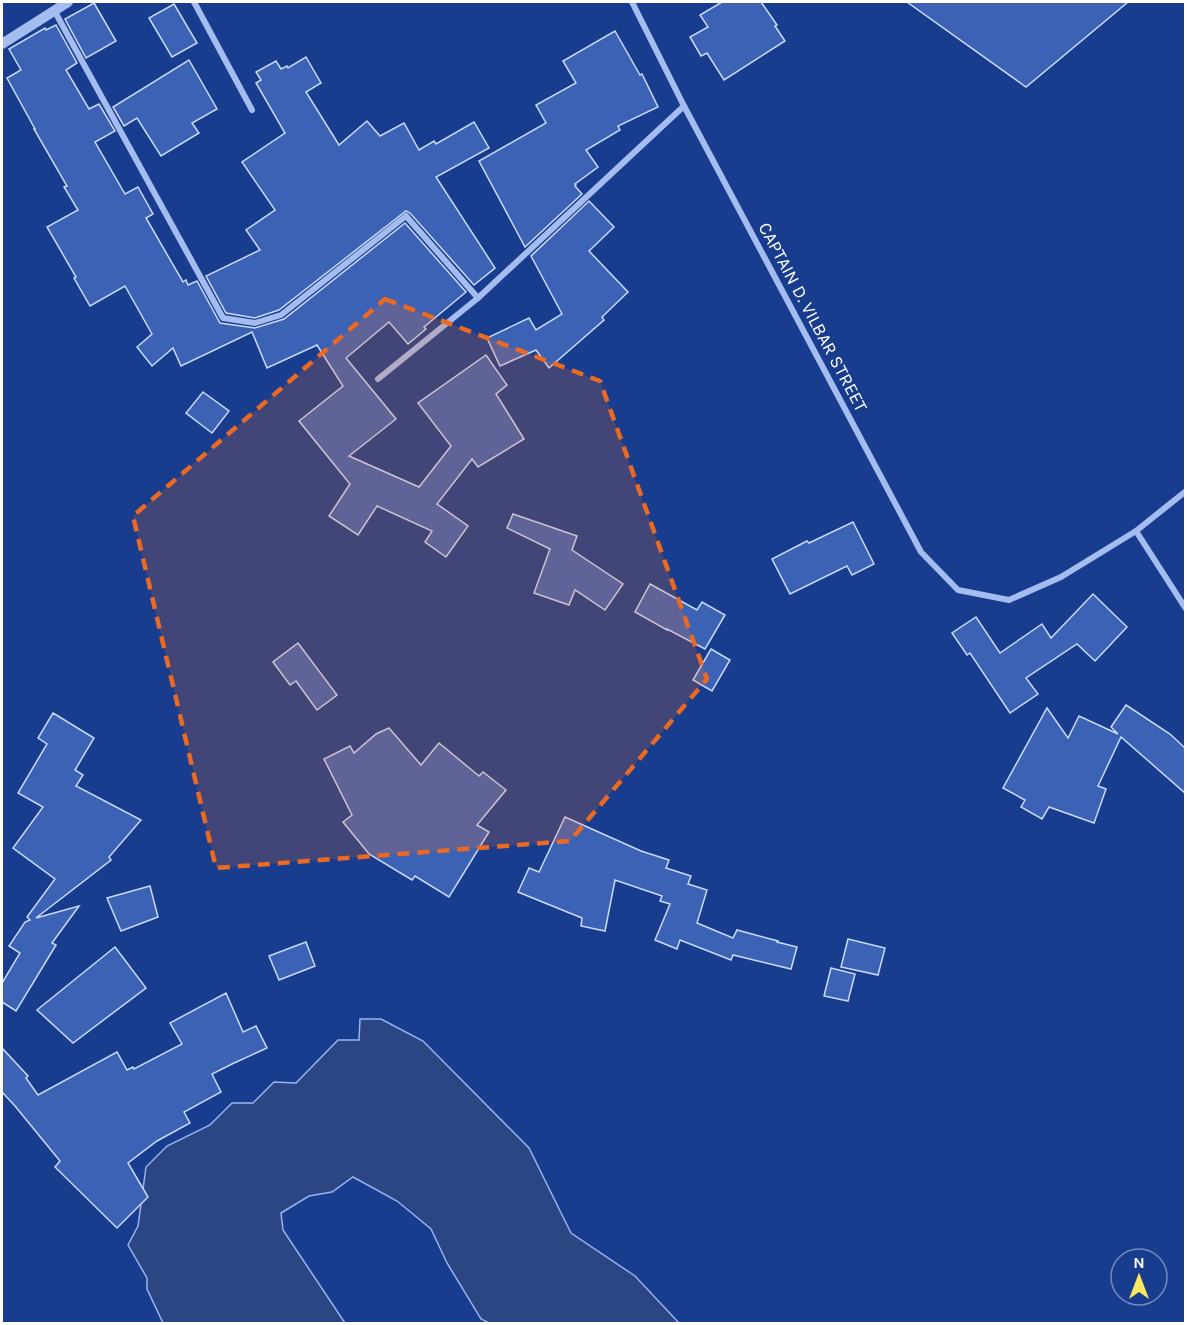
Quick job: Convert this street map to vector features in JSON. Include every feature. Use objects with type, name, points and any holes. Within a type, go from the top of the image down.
[{"type":"street","points":[[2,44],[68,2]]},
{"type":"street","points":[[194,2],[252,110]]},
{"type":"street","name":"CAPTAIN D. VILBAR STREET","points":[[632,2],[684,106],[921,552],[958,590],[1009,600],[1061,577],[1136,531]]},
{"type":"street","points":[[54,10],[223,318],[255,323],[280,315],[406,216],[478,298]]},
{"type":"street","points":[[378,379],[478,298],[684,106]]},
{"type":"street","points":[[1185,491],[1136,531],[1185,609]]},
{"type":"highlighted area","points":[[385,299],[600,381],[707,679],[570,841],[216,868],[133,516]]},
{"type":"water","points":[[360,1019],[381,1019],[423,1041],[529,1148],[571,1233],[635,1276],[679,1323],[489,1323],[481,1319],[447,1263],[431,1229],[397,1201],[353,1177],[332,1192],[309,1196],[281,1213],[283,1230],[345,1323],[163,1323],[147,1289],[147,1278],[128,1245],[138,1226],[146,1167],[167,1146],[210,1125],[232,1103],[253,1103],[274,1082],[296,1083],[338,1040],[359,1040]]},
{"type":"building","points":[[722,2],[761,2],[785,41],[724,80],[707,53],[701,56],[690,37],[708,27],[700,15]]},
{"type":"building","points":[[907,2],[1128,2],[1026,87]]},
{"type":"building","points":[[94,3],[116,41],[86,58],[65,19]]},
{"type":"building","points":[[174,4],[197,43],[172,57],[149,18]]},
{"type":"building","points":[[56,25],[77,63],[66,70],[89,109],[99,104],[115,131],[95,142],[125,194],[138,187],[153,214],[146,218],[183,282],[186,280],[188,285],[197,281],[220,323],[255,328],[284,319],[405,223],[466,292],[424,327],[426,329],[408,344],[389,322],[346,358],[396,419],[349,456],[419,487],[451,446],[418,403],[486,355],[507,385],[496,394],[524,439],[478,467],[472,459],[437,504],[468,526],[446,557],[425,542],[432,531],[377,506],[358,535],[329,516],[350,484],[299,421],[343,386],[317,345],[267,368],[252,332],[181,366],[173,348],[152,366],[137,347],[152,334],[125,286],[90,306],[47,227],[78,210],[7,78],[21,70],[9,49],[45,28],[46,30]]},
{"type":"building","points":[[615,31],[640,75],[642,74],[658,107],[618,126],[620,130],[586,150],[598,167],[575,184],[582,194],[525,247],[479,161],[546,123],[536,105],[576,83],[563,61]]},
{"type":"building","points":[[306,57],[321,83],[306,92],[339,145],[367,121],[380,136],[404,123],[419,150],[434,141],[436,144],[474,122],[489,148],[436,177],[495,268],[474,285],[406,211],[279,310],[255,318],[226,313],[206,276],[260,250],[246,230],[275,210],[242,162],[285,133],[256,83],[261,80],[256,72],[276,61],[281,69],[287,66],[288,68]]},
{"type":"building","points":[[189,60],[217,109],[192,123],[199,133],[161,156],[137,118],[124,126],[113,107]]},
{"type":"building","points":[[589,201],[614,227],[589,251],[628,292],[602,317],[604,320],[549,368],[536,350],[500,366],[487,338],[529,318],[536,330],[562,314],[531,256]]},
{"type":"building","points":[[203,392],[229,411],[212,433],[186,413]]},
{"type":"building","points":[[513,514],[577,536],[572,550],[623,584],[605,610],[575,590],[569,605],[534,593],[550,549],[507,528]]},
{"type":"building","points":[[853,522],[874,564],[852,575],[847,566],[790,594],[772,559],[807,541],[809,543]]},
{"type":"building","points":[[650,584],[697,610],[702,602],[725,615],[705,649],[635,612]]},
{"type":"building","points":[[1093,594],[1127,627],[1095,661],[1077,644],[1026,678],[1038,694],[1010,713],[970,653],[967,655],[952,633],[976,617],[1000,653],[1042,624],[1051,638]]},
{"type":"building","points":[[298,643],[337,695],[317,710],[296,681],[290,685],[273,662]]},
{"type":"building","points":[[711,649],[730,660],[712,691],[693,680]]},
{"type":"building","points":[[1126,705],[1170,734],[1185,748],[1185,793],[1121,737],[1098,786],[1106,789],[1094,823],[1049,807],[1042,819],[1021,807],[1025,800],[1003,788],[1047,708],[1068,738],[1079,716],[1118,734],[1111,727]]},
{"type":"building","points":[[53,713],[94,738],[75,770],[83,775],[76,786],[141,820],[109,857],[111,860],[36,918],[79,906],[52,943],[56,945],[16,1011],[2,1002],[2,983],[20,953],[9,946],[25,922],[30,920],[27,917],[55,879],[13,848],[43,807],[18,793],[47,744],[38,738]]},
{"type":"building","points":[[389,728],[421,765],[439,743],[479,776],[483,772],[506,790],[477,825],[489,832],[449,897],[415,876],[412,880],[369,854],[343,822],[352,815],[324,759],[350,746],[354,753],[376,734]]},
{"type":"building","points":[[565,817],[641,851],[669,860],[666,868],[691,876],[688,884],[707,890],[697,923],[733,938],[737,930],[797,947],[791,969],[733,955],[731,960],[680,940],[677,949],[655,940],[670,904],[660,901],[662,896],[615,880],[605,931],[581,926],[582,918],[518,892],[529,868],[539,872]]},
{"type":"building","points":[[150,886],[158,917],[121,931],[107,898]]},
{"type":"building","points":[[848,939],[885,948],[878,975],[841,967]]},
{"type":"building","points":[[306,942],[315,966],[279,980],[269,956]]},
{"type":"building","points":[[115,947],[146,988],[73,1043],[37,1010]]},
{"type":"building","points":[[831,968],[855,974],[848,1001],[824,996]]},
{"type":"building","points":[[226,993],[243,1032],[256,1026],[267,1048],[212,1074],[221,1092],[184,1112],[190,1123],[157,1141],[128,1163],[148,1197],[117,1228],[55,1167],[60,1161],[2,1092],[2,1048],[28,1076],[26,1078],[38,1095],[117,1052],[127,1070],[133,1067],[134,1069],[182,1044],[170,1023]]}]
